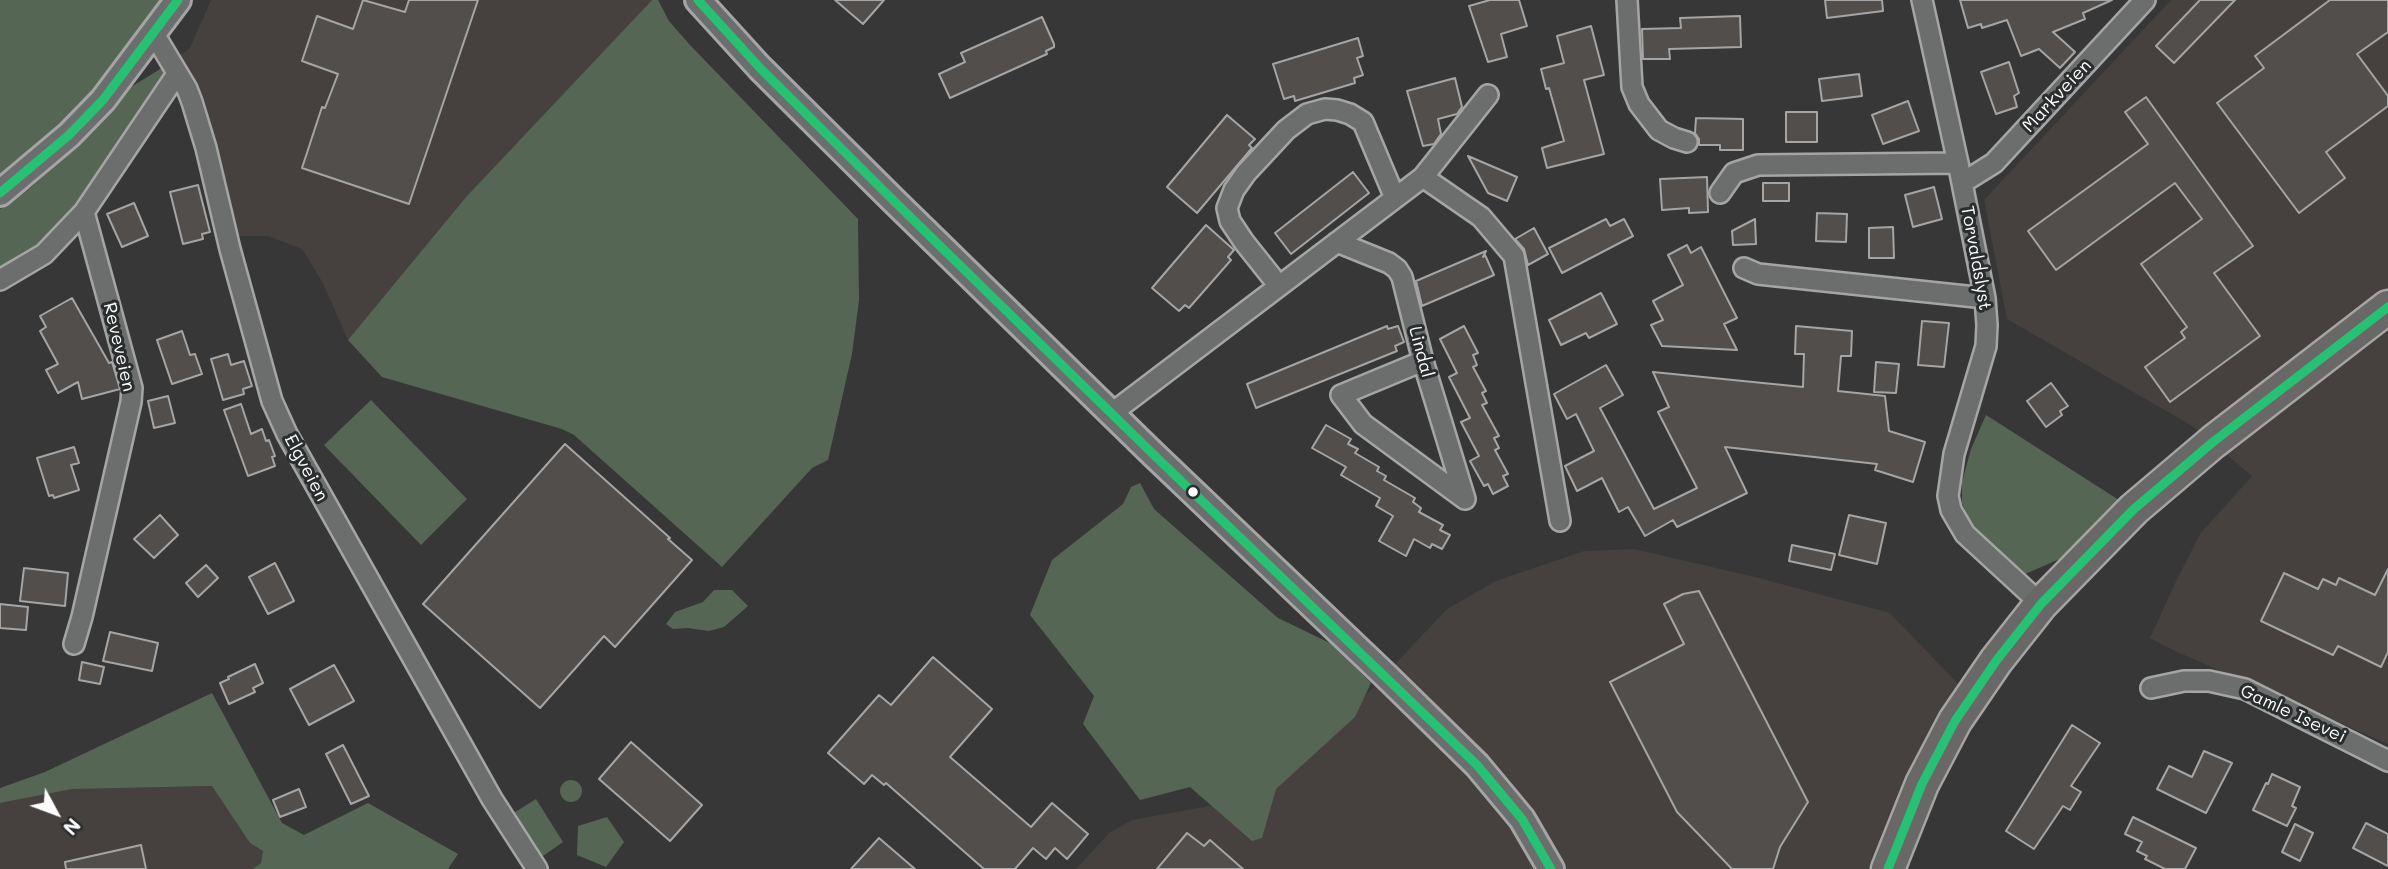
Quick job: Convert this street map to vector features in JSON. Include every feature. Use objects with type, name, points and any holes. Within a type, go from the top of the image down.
[{"type":"highway","points":[[1888,869],[1922,784],[1955,721],[1996,661],[2041,604],[2134,509],[2213,442],[2388,307]]},
{"type":"street","points":[[0,193],[69,135],[103,100],[178,0]]},
{"type":"street","points":[[698,0],[779,87],[1477,765],[1522,819],[1551,869]]},
{"type":"street","points":[[1628,0],[1632,87],[1639,104],[1659,130],[1687,142]]},
{"type":"street","name":"Torvaldslyst","points":[[1922,0],[1985,298],[1987,326],[1986,346],[1954,454],[1948,496],[1951,510],[1965,534],[2041,604]]},
{"type":"street","name":"Markveien","points":[[1962,183],[1994,163],[2145,0]]},
{"type":"street","name":"Elgveien","points":[[154,34],[187,89],[206,148],[230,249],[269,388],[287,434],[492,799],[537,869]]},
{"type":"street","points":[[0,280],[44,254],[84,212],[177,74]]},
{"type":"street","points":[[1112,413],[1423,177],[1488,95]]},
{"type":"street","points":[[1279,286],[1244,242],[1230,221],[1227,208],[1234,190],[1246,173],[1286,130],[1307,114],[1325,109],[1350,114],[1363,122],[1395,198]]},
{"type":"street","points":[[1720,192],[1734,173],[1758,165],[1958,163]]},
{"type":"street","points":[[1423,177],[1481,218],[1514,257],[1560,521]]},
{"type":"street","name":"Reveveien","points":[[74,644],[131,402],[132,388],[84,212]]},
{"type":"street","name":"Lindal","points":[[1337,242],[1389,262],[1402,277],[1423,361],[1465,499],[1363,424],[1341,394],[1423,361]]},
{"type":"street","points":[[1744,268],[1758,274],[1985,298]]},
{"type":"street","name":"Gamle Isevei","points":[[2151,688],[2184,681],[2209,681],[2245,689],[2388,761]]},
{"type":"shaded area","points":[[211,0],[652,0],[466,197],[348,340],[323,283],[302,249],[268,236],[227,236],[170,63],[190,48]]},
{"type":"shaded area","points":[[2171,0],[2388,0],[2388,744],[2150,638],[2200,534],[2252,476],[2194,427],[2007,319],[1984,200]]},
{"type":"shaded area","points":[[1634,549],[1755,577],[1890,613],[1961,687],[1873,869],[1076,869],[1109,833],[1132,820],[1237,801],[1363,698],[1447,609],[1496,581],[1584,551]]},
{"type":"shaded area","points":[[212,786],[250,843],[263,851],[261,863],[253,869],[0,869],[0,803],[72,789]]},
{"type":"green space","points":[[0,0],[178,0],[154,34],[0,193]]},
{"type":"green space","points":[[652,0],[658,0],[669,21],[690,45],[858,219],[859,300],[852,354],[828,460],[812,468],[722,567],[574,435],[562,429],[382,377],[348,340],[466,197]]},
{"type":"green space","points":[[170,63],[177,74],[84,212],[0,280],[0,209],[31,187],[78,145],[131,87]]},
{"type":"green space","points":[[371,400],[467,499],[421,545],[324,445]]},
{"type":"green space","points":[[1986,415],[2122,502],[2069,555],[2025,574],[1977,534],[1962,504],[1962,482],[1971,449]]},
{"type":"green space","points":[[1140,483],[1154,509],[1278,618],[1332,644],[1371,683],[1355,717],[1276,789],[1262,838],[1252,841],[1190,787],[1140,800],[1083,724],[1094,696],[1030,615],[1052,560],[1123,504],[1131,487]]},
{"type":"green space","points":[[714,590],[732,590],[748,606],[724,627],[709,631],[673,629],[666,624],[675,612],[703,602]]},
{"type":"green space","points":[[212,693],[282,823],[304,835],[368,803],[458,854],[448,869],[253,869],[261,863],[263,851],[250,843],[212,786],[72,789],[0,803],[0,788],[45,772]]},
{"type":"green space","points":[[571,780],[579,783],[582,791],[579,799],[571,802],[563,799],[560,791],[563,783]]},
{"type":"green space","points":[[536,799],[563,842],[540,858],[512,814]]},
{"type":"green space","points":[[607,817],[624,842],[606,867],[577,855],[578,826]]},
{"type":"building","points":[[363,0],[405,12],[409,0],[478,0],[409,204],[302,168],[322,107],[325,108],[338,74],[302,61],[317,16],[353,29]]},
{"type":"building","points":[[835,0],[884,0],[863,24]]},
{"type":"building","points":[[1490,0],[1519,0],[1527,26],[1501,34],[1507,57],[1488,62],[1469,6]]},
{"type":"building","points":[[1825,0],[1882,0],[1883,11],[1827,18]]},
{"type":"building","points":[[1960,0],[2112,0],[2083,13],[2085,19],[2053,32],[2075,52],[2060,68],[2039,49],[2021,56],[2007,20],[1982,28],[1981,24],[1968,28]]},
{"type":"building","points":[[2200,0],[2235,0],[2174,63],[2156,46]]},
{"type":"building","points":[[2330,0],[2388,0],[2388,32],[2357,54],[2388,96],[2388,106],[2326,152],[2345,178],[2299,213],[2217,103],[2264,68],[2255,56]]},
{"type":"building","points":[[1740,16],[1741,47],[1669,49],[1670,59],[1643,59],[1642,29],[1681,28],[1680,18]]},
{"type":"building","points":[[1042,17],[1054,44],[1054,47],[1046,51],[1047,54],[950,98],[939,74],[965,62],[961,53]]},
{"type":"building","points":[[1591,26],[1604,75],[1584,80],[1604,154],[1547,168],[1542,148],[1564,141],[1541,69],[1564,63],[1557,36]]},
{"type":"building","points":[[1358,38],[1363,56],[1357,58],[1363,75],[1354,78],[1355,83],[1295,101],[1294,96],[1284,99],[1273,64]]},
{"type":"building","points":[[2009,62],[2019,93],[2014,96],[2017,107],[1996,114],[1981,72]]},
{"type":"building","points":[[1859,74],[1862,96],[1822,101],[1819,79]]},
{"type":"building","points":[[1455,78],[1462,107],[1457,114],[1438,119],[1441,134],[1434,144],[1423,146],[1407,91]]},
{"type":"building","points":[[2146,97],[2253,246],[2214,273],[2260,336],[2170,402],[2145,367],[2185,338],[2181,332],[2187,327],[2141,264],[2202,219],[2175,183],[2056,270],[2028,231],[2148,144],[2125,112]]},
{"type":"building","points":[[1908,101],[1919,131],[1883,144],[1872,115]]},
{"type":"building","points":[[1786,112],[1817,112],[1817,142],[1786,142]]},
{"type":"building","points":[[1227,115],[1255,139],[1249,145],[1252,148],[1197,213],[1167,187]]},
{"type":"building","points":[[1696,118],[1743,119],[1743,150],[1720,150],[1720,145],[1699,145],[1695,133]]},
{"type":"building","points":[[1468,156],[1517,177],[1507,201],[1488,193]]},
{"type":"building","points":[[1353,172],[1369,193],[1291,254],[1275,233]]},
{"type":"building","points":[[1707,177],[1708,212],[1689,213],[1689,208],[1662,210],[1660,179]]},
{"type":"building","points":[[1763,183],[1789,183],[1789,201],[1763,201]]},
{"type":"building","points":[[198,185],[210,232],[202,234],[203,239],[183,244],[170,192]]},
{"type":"building","points":[[1934,187],[1942,219],[1913,227],[1905,195]]},
{"type":"building","points":[[134,203],[148,236],[122,247],[107,214]]},
{"type":"building","points":[[1817,213],[1847,214],[1846,242],[1816,241]]},
{"type":"building","points":[[1606,219],[1610,226],[1624,219],[1633,236],[1562,273],[1549,248]]},
{"type":"building","points":[[1755,219],[1756,244],[1733,245],[1732,231]]},
{"type":"building","points":[[1206,225],[1234,250],[1228,257],[1231,260],[1189,308],[1185,305],[1179,311],[1152,288]]},
{"type":"building","points":[[1893,227],[1894,258],[1869,258],[1869,228]]},
{"type":"building","points":[[1534,228],[1548,254],[1528,265],[1524,249],[1515,239]]},
{"type":"building","points":[[1687,245],[1691,253],[1701,247],[1737,318],[1724,324],[1737,350],[1662,346],[1651,325],[1663,320],[1653,301],[1683,285],[1668,255]]},
{"type":"building","points":[[1486,251],[1483,257],[1485,255],[1494,275],[1422,306],[1416,281]]},
{"type":"building","points":[[1601,293],[1617,324],[1589,338],[1586,333],[1561,345],[1549,320]]},
{"type":"building","points":[[72,298],[109,363],[112,362],[120,389],[82,399],[78,382],[58,393],[46,370],[58,364],[40,331],[46,327],[40,316]]},
{"type":"building","points":[[1922,321],[1949,323],[1944,367],[1918,365]]},
{"type":"building","points":[[1387,326],[1388,329],[1398,326],[1404,342],[1395,346],[1397,351],[1256,408],[1247,384]]},
{"type":"building","points":[[1464,326],[1478,353],[1473,355],[1477,365],[1473,367],[1486,391],[1482,393],[1487,403],[1482,405],[1499,436],[1494,438],[1499,448],[1495,450],[1508,474],[1503,476],[1508,486],[1493,494],[1488,484],[1484,486],[1470,461],[1479,456],[1461,422],[1470,418],[1449,377],[1457,373],[1440,339]]},
{"type":"building","points":[[1796,326],[1852,331],[1851,356],[1841,356],[1838,391],[1885,396],[1889,431],[1925,442],[1913,482],[1875,470],[1877,464],[1725,447],[1747,493],[1677,527],[1673,520],[1645,536],[1628,507],[1619,512],[1602,478],[1577,491],[1565,466],[1594,451],[1576,414],[1567,419],[1554,394],[1606,365],[1623,395],[1600,408],[1654,509],[1697,488],[1658,412],[1669,407],[1653,372],[1803,387],[1804,354],[1795,354]]},
{"type":"building","points":[[182,331],[190,355],[195,354],[202,374],[172,384],[157,340]]},
{"type":"building","points":[[228,354],[231,365],[244,361],[252,386],[243,389],[244,394],[223,400],[211,359]]},
{"type":"building","points":[[1876,362],[1899,364],[1896,393],[1874,392]]},
{"type":"building","points":[[2051,383],[2068,406],[2060,411],[2062,415],[2046,427],[2027,401]]},
{"type":"building","points":[[168,396],[175,423],[154,428],[148,401]]},
{"type":"building","points":[[241,404],[251,434],[262,429],[275,456],[272,457],[275,466],[248,476],[224,410]]},
{"type":"building","points":[[1326,425],[1351,439],[1348,444],[1358,449],[1355,453],[1379,467],[1377,471],[1386,476],[1384,480],[1415,498],[1413,502],[1421,508],[1419,512],[1443,525],[1440,530],[1450,535],[1442,549],[1432,544],[1430,548],[1414,539],[1406,556],[1379,541],[1393,516],[1376,506],[1380,498],[1341,475],[1346,467],[1312,448]]},
{"type":"building","points":[[565,444],[692,560],[615,647],[604,636],[540,708],[423,604]]},
{"type":"building","points":[[74,447],[79,463],[71,465],[79,490],[54,498],[53,495],[49,496],[37,458]]},
{"type":"building","points":[[160,515],[178,535],[154,558],[134,539]]},
{"type":"building","points":[[1849,515],[1886,523],[1877,564],[1839,555]]},
{"type":"building","points":[[1792,545],[1835,554],[1831,570],[1789,561]]},
{"type":"building","points":[[275,563],[294,601],[268,614],[249,577]]},
{"type":"building","points":[[206,565],[218,578],[198,597],[186,583]]},
{"type":"building","points":[[24,568],[68,573],[65,606],[20,601]]},
{"type":"building","points":[[2388,569],[2388,652],[2381,667],[2338,646],[2333,655],[2261,621],[2284,573],[2318,589],[2323,579],[2336,585],[2339,578],[2375,595]]},
{"type":"building","points":[[1699,591],[1808,802],[1780,847],[1773,869],[1732,869],[1677,812],[1610,682],[1684,644],[1664,604],[1683,594]]},
{"type":"building","points":[[0,604],[28,607],[26,630],[0,628]]},
{"type":"building","points":[[110,632],[158,643],[152,671],[103,661]]},
{"type":"building","points":[[933,657],[992,709],[950,757],[1031,827],[1052,803],[1088,834],[1067,859],[1055,848],[1046,859],[1033,848],[1015,869],[984,869],[886,783],[884,785],[872,775],[864,784],[828,753],[879,695],[891,705]]},
{"type":"building","points":[[82,662],[104,667],[100,684],[79,680]]},
{"type":"building","points":[[255,664],[263,683],[253,688],[255,692],[229,704],[220,683]]},
{"type":"building","points":[[334,665],[354,701],[309,725],[290,689]]},
{"type":"building","points":[[2072,725],[2100,743],[2071,786],[2081,792],[2070,810],[2063,806],[2034,849],[2006,831]]},
{"type":"building","points":[[631,742],[702,805],[670,841],[599,779]]},
{"type":"building","points":[[343,745],[369,796],[351,804],[326,754]]},
{"type":"building","points":[[2204,751],[2232,763],[2206,813],[2157,789],[2169,766],[2192,777]]},
{"type":"building","points":[[2272,774],[2300,787],[2292,806],[2296,808],[2287,826],[2253,810]]},
{"type":"building","points":[[299,789],[306,807],[280,817],[273,800]]},
{"type":"building","points":[[2133,817],[2196,848],[2185,869],[2165,869],[2145,859],[2147,856],[2137,851],[2142,842],[2125,834]]},
{"type":"building","points":[[2366,823],[2388,834],[2388,866],[2353,848]]},
{"type":"building","points":[[2295,824],[2313,833],[2300,861],[2282,852]]},
{"type":"building","points":[[1187,833],[1204,846],[1210,840],[1243,869],[1157,869]]},
{"type":"building","points":[[879,838],[915,869],[851,869]]},
{"type":"building","points":[[141,845],[146,869],[66,869],[65,862]]},
{"type":"transit line","points":[[0,193],[69,135],[103,100],[178,0]]},
{"type":"transit line","points":[[698,0],[760,68],[894,201],[1477,765],[1522,819],[1551,869]]},
{"type":"transit line","points":[[1888,869],[1922,784],[1955,721],[1996,661],[2041,604],[2134,509],[2213,442],[2388,307]]}]
